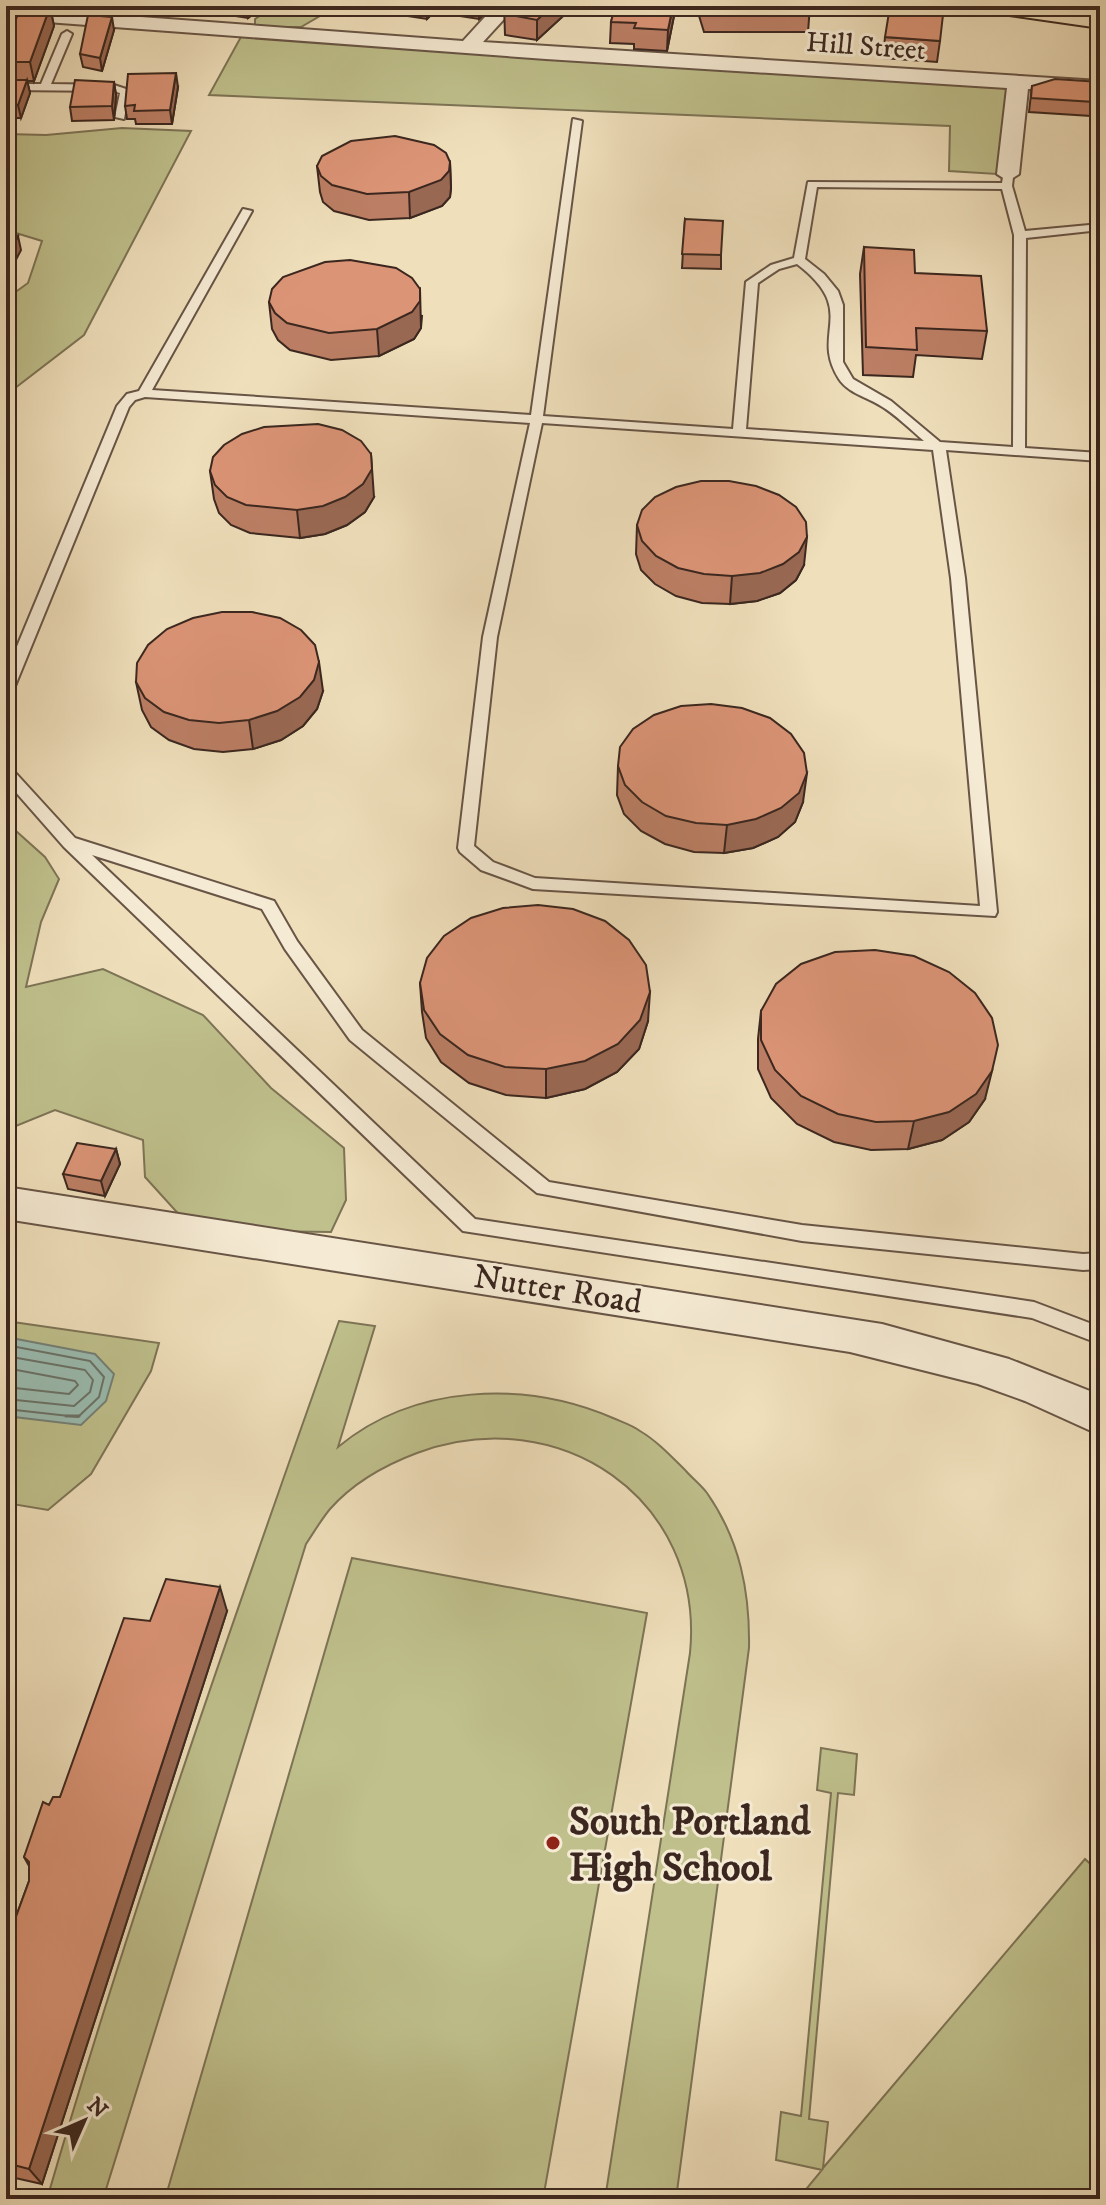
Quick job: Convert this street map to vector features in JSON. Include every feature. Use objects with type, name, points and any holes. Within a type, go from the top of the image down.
[{"type":"main road","points":[[995,6],[1072,11],[1100,21]]},
{"type":"street","points":[[71,27],[94,6]]},
{"type":"street","points":[[468,47],[506,6]]},
{"type":"street","name":"Hill Street","points":[[6,13],[71,27],[468,47],[1100,87]]},
{"type":"street","points":[[1008,180],[1018,82]]},
{"type":"street","name":"Nutter Road","points":[[6,1203],[850,1335],[993,1370],[1100,1416]]},
{"type":"lane","points":[[45,86],[71,27]]},
{"type":"lane","points":[[6,87],[114,88],[125,92],[120,117]]},
{"type":"lane","points":[[577,121],[537,417],[490,637],[466,848],[487,866],[533,883],[989,912],[958,578],[939,448],[888,405],[846,380],[837,360],[837,296],[823,275],[799,260],[775,267],[752,282],[739,432]]},
{"type":"lane","points":[[799,260],[812,184],[1008,180],[1020,235],[1019,453]]},
{"type":"lane","points":[[144,393],[247,211]]},
{"type":"lane","points":[[1020,235],[1100,227]]},
{"type":"lane","points":[[6,691],[123,406],[131,397],[144,393],[1100,457]]},
{"type":"lane","points":[[6,771],[70,843],[470,1226],[1034,1310],[1100,1336]]},
{"type":"lane","points":[[70,843],[268,905],[291,945],[356,1035],[544,1188],[802,1233],[1083,1262],[1100,1261]]},
{"type":"green space","points":[[275,6],[337,6],[301,27],[255,27],[255,19]]},
{"type":"green space","points":[[242,35],[1001,86],[1007,90],[997,174],[949,171],[950,126],[209,95]]},
{"type":"green space","points":[[122,128],[191,131],[84,335],[6,395],[6,299],[28,283],[42,241],[6,230],[6,134],[46,135]]},
{"type":"green space","points":[[6,822],[45,857],[59,879],[41,922],[26,987],[103,969],[203,1015],[271,1088],[344,1148],[346,1200],[331,1232],[193,1230],[145,1177],[143,1140],[55,1110],[6,1130]]},
{"type":"green space","points":[[6,1321],[159,1343],[151,1371],[91,1474],[48,1510],[6,1503]]},
{"type":"green space","points":[[339,1321],[375,1326],[338,1447],[368,1426],[435,1400],[507,1394],[544,1398],[579,1406],[634,1427],[664,1450],[707,1493],[728,1529],[745,1587],[749,1648],[676,2199],[605,2199],[690,1653],[688,1598],[674,1549],[648,1508],[612,1475],[570,1452],[522,1440],[470,1440],[417,1453],[370,1476],[330,1509],[306,1544],[103,2199],[47,2199],[150,1868]]},
{"type":"green space","points":[[352,1558],[647,1613],[543,2199],[165,2199]]},
{"type":"green space","points":[[821,1748],[857,1754],[854,1795],[838,1793],[809,2119],[828,2122],[823,2168],[1085,1859],[1100,1873],[1100,2199],[798,2199],[822,2170],[776,2160],[781,2112],[801,2116],[831,1793],[817,1790]]},
{"type":"water","points":[[6,1337],[95,1354],[114,1374],[106,1401],[81,1425],[6,1416]]},
{"type":"building","points":[[22,6],[50,7],[30,62],[6,62],[6,40]]},
{"type":"building","points":[[514,6],[552,6],[537,20],[505,14]]},
{"type":"building","points":[[615,6],[673,6],[668,30],[634,28],[636,23],[611,22]]},
{"type":"building","points":[[810,6],[810,7],[706,7]]},
{"type":"building","points":[[890,6],[944,6],[940,41],[885,37]]},
{"type":"building","points":[[88,15],[112,17],[100,58],[80,54]]},
{"type":"building","points":[[176,73],[170,110],[134,111],[135,105],[125,106],[128,74]]},
{"type":"building","points":[[1055,79],[1100,82],[1100,189],[1094,189],[1094,102],[1031,98],[1032,86]]},
{"type":"building","points":[[6,80],[27,80],[18,105],[6,105]]},
{"type":"building","points":[[75,80],[114,82],[112,106],[70,107]]},
{"type":"building","points":[[395,136],[434,145],[446,153],[450,162],[449,171],[441,180],[409,192],[367,194],[332,185],[321,176],[317,166],[322,156],[351,141]]},
{"type":"building","points":[[685,219],[723,221],[721,255],[682,254]]},
{"type":"building","points":[[6,236],[18,236],[6,260]]},
{"type":"building","points":[[864,247],[914,250],[915,273],[981,276],[987,331],[916,328],[917,350],[866,347]]},
{"type":"building","points":[[350,260],[396,268],[412,278],[420,289],[420,301],[412,312],[377,329],[329,333],[287,323],[275,313],[269,302],[272,289],[283,277],[325,262]]},
{"type":"building","points":[[318,424],[342,430],[361,441],[371,454],[372,469],[363,484],[345,497],[323,506],[297,510],[246,505],[227,497],[215,485],[210,471],[213,457],[224,445],[242,434],[264,427]]},
{"type":"building","points":[[701,481],[729,481],[756,486],[779,495],[796,507],[806,522],[807,537],[799,552],[783,564],[760,573],[732,576],[678,568],[656,556],[642,541],[637,525],[642,510],[655,497],[676,487]]},
{"type":"building","points":[[222,612],[252,612],[280,618],[301,630],[315,645],[319,662],[314,680],[300,697],[277,711],[249,720],[219,723],[189,720],[164,712],[145,698],[136,682],[137,663],[148,645],[167,629],[193,618]]},
{"type":"building","points":[[711,704],[742,708],[770,718],[791,734],[804,753],[807,773],[799,793],[781,808],[756,819],[727,825],[696,823],[666,816],[642,802],[625,785],[618,766],[620,747],[633,729],[654,715],[681,706]]},
{"type":"building","points":[[538,905],[573,909],[605,921],[629,940],[646,965],[650,992],[640,1020],[618,1044],[585,1061],[546,1069],[505,1067],[468,1055],[440,1034],[424,1010],[420,983],[427,958],[444,936],[471,918],[503,908]]},
{"type":"building","points":[[875,950],[914,956],[949,972],[975,993],[992,1018],[998,1045],[992,1071],[976,1094],[949,1112],[914,1121],[876,1122],[838,1114],[801,1096],[775,1070],[761,1040],[761,1011],[776,984],[801,964],[835,952]]},
{"type":"building","points":[[77,1143],[116,1149],[101,1181],[63,1174]]},
{"type":"building","points":[[166,1579],[220,1587],[29,2169],[6,2163],[6,1944],[29,1881],[29,1862],[24,1857],[43,1802],[49,1805],[53,1797],[60,1797],[124,1618],[150,1621]]},
{"type":"place","name":"South Portland High School","points":[[553,1843]]}]
